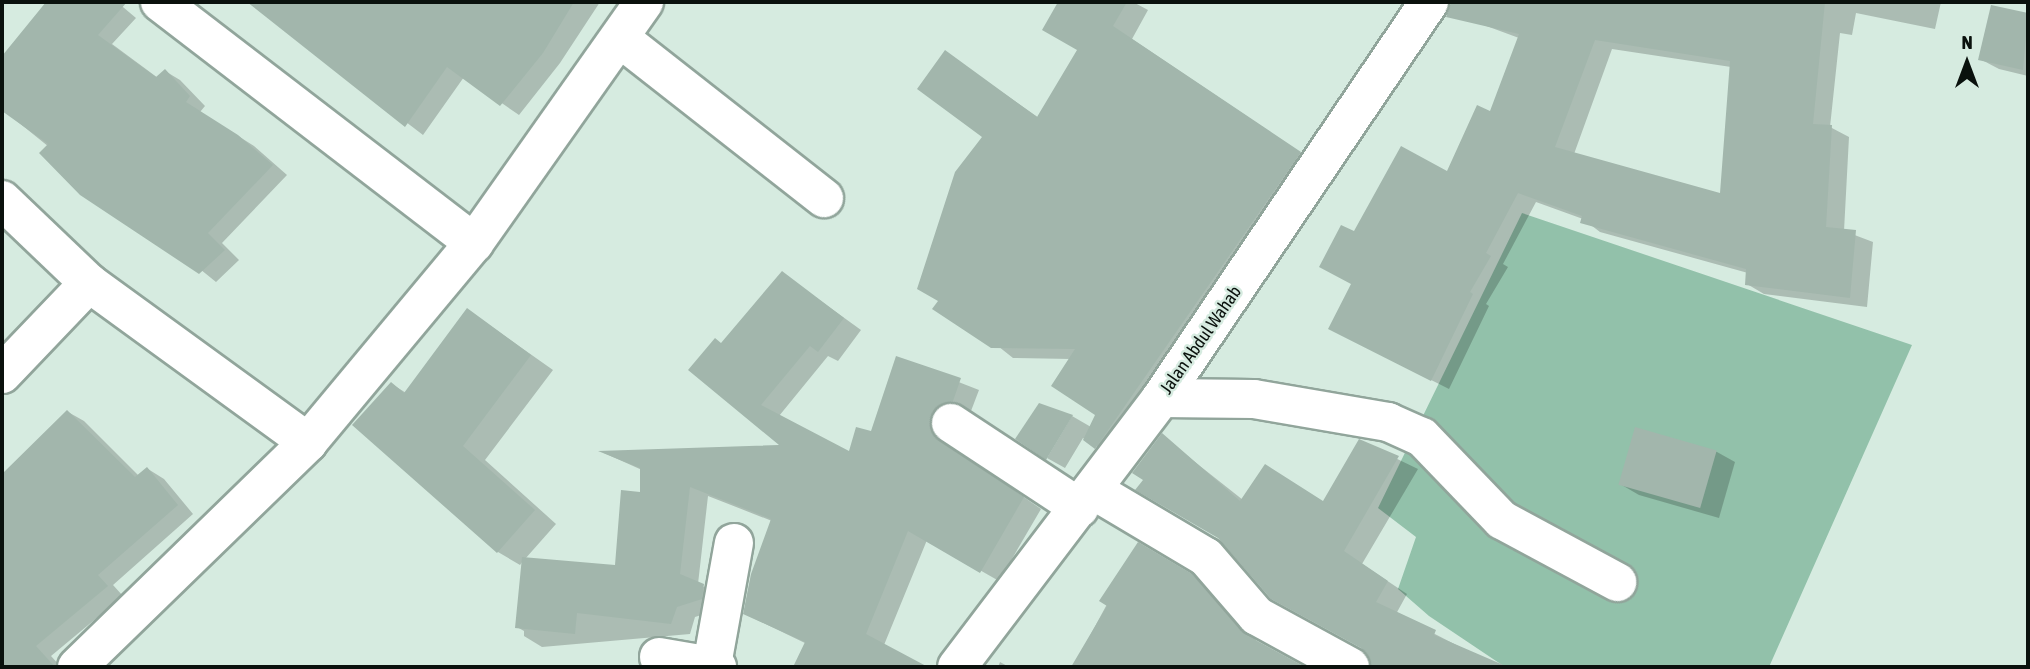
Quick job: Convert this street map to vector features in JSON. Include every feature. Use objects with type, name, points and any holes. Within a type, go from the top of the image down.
[{"type":"street","points":[[160,2],[474,243]]},
{"type":"street","points":[[77,667],[308,442],[474,243],[621,39],[644,2]]},
{"type":"street","name":"Jalan Abdul Wahab","points":[[957,667],[1161,398],[1429,2]]},
{"type":"street","points":[[621,39],[824,198]]},
{"type":"street","points":[[2,200],[89,283],[308,442]]},
{"type":"street","points":[[2,374],[89,283]]},
{"type":"street","points":[[1161,398],[1254,399],[1388,422],[1422,437],[1502,520],[1617,582]]},
{"type":"street","points":[[951,423],[1086,499],[1206,557],[1257,617],[1350,667]]},
{"type":"street","points":[[659,657],[714,666],[734,543]]},
{"type":"green space","points":[[1522,213],[1912,345],[1769,667],[1505,667],[1429,616],[1398,589],[1416,537],[1378,508]]},
{"type":"building","points":[[46,2],[127,2],[98,35],[156,77],[165,69],[190,96],[186,102],[238,135],[273,165],[208,233],[225,250],[199,274],[80,195],[39,153],[48,144],[2,111],[2,56]]},
{"type":"building","points":[[247,2],[574,2],[543,53],[500,106],[447,67],[405,127]]},
{"type":"building","points":[[1058,2],[1127,2],[1113,26],[1301,152],[1095,449],[1083,440],[1095,415],[1051,386],[1075,349],[991,348],[932,309],[938,301],[917,289],[955,172],[982,137],[917,89],[945,50],[1037,117],[1077,50],[1042,30]]},
{"type":"building","points":[[1451,2],[1825,2],[1813,124],[1832,125],[1826,227],[1856,230],[1850,298],[1745,285],[1746,269],[1580,223],[1582,216],[1518,193],[1486,253],[1491,256],[1470,292],[1473,294],[1431,381],[1328,329],[1351,284],[1319,267],[1341,225],[1354,231],[1401,146],[1447,171],[1477,105],[1490,111],[1519,34],[1446,17]],"holes":[[[1595,40],[1730,61],[1720,193],[1555,147]]]},
{"type":"building","points":[[1991,5],[2028,13],[2023,70],[1978,60]]},
{"type":"building","points":[[782,271],[844,318],[818,352],[810,346],[761,405],[849,451],[856,427],[871,431],[896,356],[961,378],[953,401],[932,412],[932,433],[1024,497],[980,573],[908,531],[866,634],[928,667],[793,667],[805,642],[743,614],[751,574],[771,519],[690,487],[680,574],[704,584],[702,599],[677,607],[671,624],[577,613],[575,634],[515,628],[522,557],[615,565],[621,490],[640,492],[640,468],[598,451],[779,445],[688,370],[715,338],[721,343]]},
{"type":"building","points":[[467,308],[531,355],[463,446],[535,510],[497,553],[352,425],[391,382],[404,393]]},
{"type":"building","points":[[1039,403],[1073,415],[1046,460],[1015,439]]},
{"type":"building","points":[[67,410],[135,477],[147,467],[178,505],[98,575],[108,586],[36,646],[55,667],[2,667],[2,474]]},
{"type":"building","points":[[1635,427],[1717,450],[1700,508],[1618,485]]},
{"type":"building","points":[[1162,433],[1240,501],[1265,464],[1323,501],[1359,439],[1399,456],[1344,551],[1388,581],[1376,602],[1436,630],[1434,635],[1508,667],[1372,667],[1361,648],[1271,599],[1218,538],[1135,490],[1143,480],[1132,473]]},
{"type":"building","points":[[1138,542],[1192,574],[1246,635],[1305,667],[1071,667],[1107,606],[1099,601]]}]
